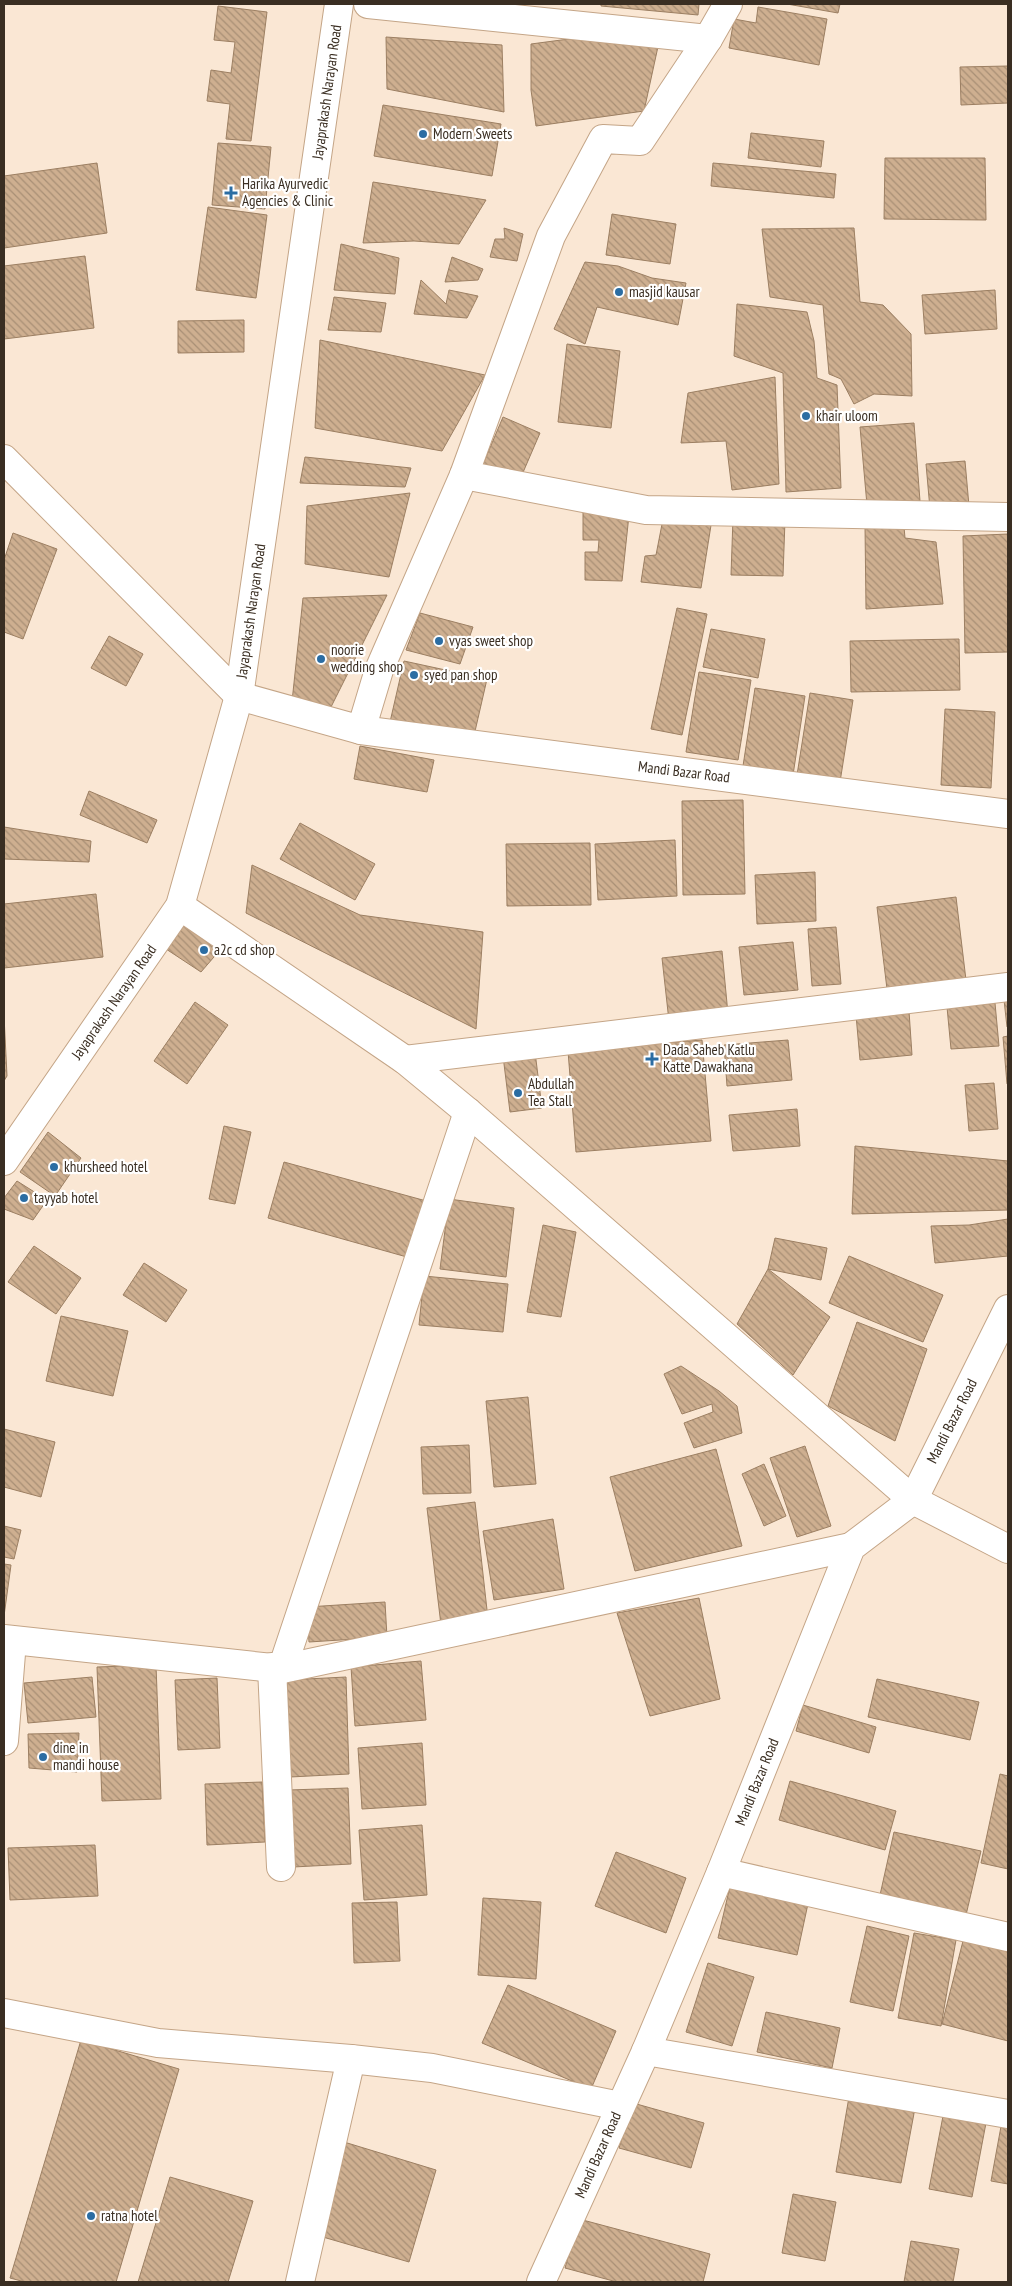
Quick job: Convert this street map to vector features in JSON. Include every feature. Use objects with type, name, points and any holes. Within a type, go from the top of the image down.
[{"type":"street","name":"Jayaprakash Narayan Road","points":[[4,1161],[180,906],[239,696],[339,4]]},
{"type":"street","points":[[368,4],[708,39]]},
{"type":"street","points":[[361,730],[378,670],[464,475],[551,236],[603,139],[640,141],[708,39],[728,4]]},
{"type":"street","points":[[4,459],[239,696]]},
{"type":"street","points":[[464,475],[646,510],[1008,517]]},
{"type":"street","name":"Mandi Bazar Road","points":[[239,696],[361,730],[1008,814]]},
{"type":"street","points":[[180,906],[405,1060],[468,1112],[913,1500],[1008,1549]]},
{"type":"street","points":[[405,1060],[1008,986]]},
{"type":"street","points":[[281,1867],[277,1668],[468,1112]]},
{"type":"street","name":"Mandi Bazar Road","points":[[544,2282],[620,2106],[646,2052],[722,1872],[851,1547],[913,1500],[1008,1309]]},
{"type":"street","points":[[4,1741],[8,1640],[277,1668],[851,1547]]},
{"type":"street","points":[[722,1872],[1008,1937]]},
{"type":"street","points":[[4,2013],[158,2043],[351,2059],[432,2068],[620,2106]]},
{"type":"street","points":[[646,2052],[1008,2114]]},
{"type":"street","points":[[300,2282],[351,2059]]},
{"type":"building","points":[[601,4],[699,4],[698,15],[601,6]]},
{"type":"building","points":[[787,4],[840,4],[838,13]]},
{"type":"building","points":[[218,6],[267,12],[251,141],[226,139],[230,104],[207,101],[211,70],[231,73],[235,42],[214,40]]},
{"type":"building","points":[[758,7],[827,19],[819,65],[729,48],[734,19],[756,23]]},
{"type":"building","points":[[386,37],[502,45],[504,112],[387,89]]},
{"type":"building","points":[[584,37],[659,42],[644,111],[536,126],[531,90],[531,44]]},
{"type":"building","points":[[1008,66],[1008,103],[961,105],[960,67]]},
{"type":"building","points":[[383,105],[501,124],[492,176],[374,156]]},
{"type":"building","points":[[751,133],[824,141],[821,167],[748,158]]},
{"type":"building","points":[[218,143],[271,147],[265,209],[212,205]]},
{"type":"building","points":[[885,158],[985,158],[986,220],[884,219]]},
{"type":"building","points":[[97,163],[107,233],[4,248],[4,176]]},
{"type":"building","points":[[713,163],[836,174],[834,198],[711,186]]},
{"type":"building","points":[[373,182],[486,200],[459,244],[414,241],[363,243]]},
{"type":"building","points":[[208,207],[267,215],[256,298],[196,290]]},
{"type":"building","points":[[612,214],[676,224],[670,264],[606,255]]},
{"type":"building","points":[[504,228],[523,234],[517,261],[490,257],[495,239],[505,239]]},
{"type":"building","points":[[854,228],[860,302],[883,305],[911,334],[912,396],[874,394],[854,404],[841,379],[829,374],[823,305],[770,297],[762,229]]},
{"type":"building","points":[[341,244],[399,258],[395,294],[334,290]]},
{"type":"building","points":[[85,256],[94,328],[4,339],[4,266]]},
{"type":"building","points":[[452,257],[483,269],[478,280],[445,282]]},
{"type":"building","points":[[585,262],[618,266],[652,278],[686,283],[678,325],[597,307],[585,344],[554,329]]},
{"type":"building","points":[[421,280],[446,304],[449,290],[478,296],[467,318],[414,314]]},
{"type":"building","points":[[995,290],[997,329],[925,334],[922,295]]},
{"type":"building","points":[[334,297],[386,303],[381,332],[328,330]]},
{"type":"building","points":[[737,304],[807,312],[814,341],[817,378],[837,385],[841,488],[786,492],[783,373],[734,356]]},
{"type":"building","points":[[244,320],[244,352],[178,353],[178,321]]},
{"type":"building","points":[[320,340],[485,375],[442,451],[315,428]]},
{"type":"building","points":[[567,344],[620,351],[611,428],[558,422]]},
{"type":"building","points":[[775,377],[779,484],[732,490],[726,441],[681,443],[688,393]]},
{"type":"building","points":[[503,417],[540,433],[518,484],[481,469]]},
{"type":"building","points":[[914,423],[920,501],[867,505],[860,427]]},
{"type":"building","points":[[305,457],[411,468],[405,487],[300,483]]},
{"type":"building","points":[[965,461],[969,506],[930,509],[926,464]]},
{"type":"building","points":[[410,493],[389,577],[305,564],[307,506]]},
{"type":"building","points":[[583,508],[629,515],[622,581],[585,580],[585,552],[598,552],[599,540],[583,540]]},
{"type":"building","points":[[733,518],[785,520],[783,576],[731,575]]},
{"type":"building","points":[[663,519],[712,519],[701,588],[641,582],[645,556],[656,555]]},
{"type":"building","points":[[865,526],[904,527],[905,538],[936,542],[943,604],[866,609]]},
{"type":"building","points":[[13,533],[57,549],[23,639],[4,632],[4,560]]},
{"type":"building","points":[[1008,534],[1008,652],[965,653],[963,536]]},
{"type":"building","points":[[387,595],[329,711],[291,711],[303,598]]},
{"type":"building","points":[[677,608],[707,614],[682,735],[651,729]]},
{"type":"building","points":[[420,613],[473,627],[460,664],[406,650]]},
{"type":"building","points":[[711,629],[765,639],[758,678],[703,667]]},
{"type":"building","points":[[109,636],[143,654],[126,686],[91,668]]},
{"type":"building","points":[[959,639],[960,690],[851,692],[850,641]]},
{"type":"building","points":[[404,661],[487,679],[473,740],[390,722]]},
{"type":"building","points":[[699,672],[751,680],[738,760],[686,752]]},
{"type":"building","points":[[755,688],[805,696],[793,775],[743,766]]},
{"type":"building","points":[[810,693],[853,700],[840,782],[797,775]]},
{"type":"building","points":[[945,709],[995,712],[991,788],[941,785]]},
{"type":"building","points":[[360,746],[434,760],[427,792],[354,779]]},
{"type":"building","points":[[89,791],[157,820],[147,843],[80,815]]},
{"type":"building","points":[[743,800],[745,894],[683,895],[682,801]]},
{"type":"building","points":[[300,823],[375,864],[355,900],[280,859]]},
{"type":"building","points":[[4,827],[91,841],[89,862],[4,859]]},
{"type":"building","points":[[675,840],[677,896],[598,900],[595,844]]},
{"type":"building","points":[[590,843],[591,905],[507,906],[506,844]]},
{"type":"building","points":[[252,865],[360,915],[483,932],[476,1029],[246,913]]},
{"type":"building","points":[[815,872],[816,921],[757,924],[755,875]]},
{"type":"building","points":[[96,894],[103,957],[4,968],[4,904]]},
{"type":"building","points":[[956,897],[966,980],[887,989],[877,907]]},
{"type":"building","points":[[183,923],[220,950],[201,972],[163,947]]},
{"type":"building","points":[[836,927],[841,984],[812,986],[808,929]]},
{"type":"building","points":[[793,942],[798,990],[744,995],[739,947]]},
{"type":"building","points":[[722,951],[728,1014],[669,1021],[662,958]]},
{"type":"building","points":[[1008,999],[1008,1027],[1007,1027],[1004,1000]]},
{"type":"building","points":[[195,1002],[228,1025],[187,1084],[154,1061]]},
{"type":"building","points":[[995,1003],[999,1046],[951,1049],[947,1007]]},
{"type":"building","points":[[909,1011],[912,1055],[860,1060],[856,1015]]},
{"type":"building","points":[[4,1016],[7,1076],[4,1081]]},
{"type":"building","points":[[1008,1036],[1008,1084],[1007,1084],[1003,1037]]},
{"type":"building","points":[[702,1040],[711,1141],[576,1152],[568,1051]]},
{"type":"building","points":[[788,1040],[792,1080],[727,1086],[724,1045]]},
{"type":"building","points":[[535,1052],[542,1108],[510,1112],[503,1056]]},
{"type":"building","points":[[994,1083],[998,1129],[969,1131],[965,1085]]},
{"type":"building","points":[[797,1109],[800,1146],[733,1151],[729,1115]]},
{"type":"building","points":[[224,1126],[251,1132],[235,1204],[209,1199]]},
{"type":"building","points":[[48,1132],[81,1158],[55,1196],[20,1172]]},
{"type":"building","points":[[855,1146],[1008,1161],[1008,1210],[852,1214]]},
{"type":"building","points":[[284,1162],[430,1202],[414,1259],[268,1218]]},
{"type":"building","points":[[17,1181],[47,1200],[33,1220],[4,1209],[4,1198]]},
{"type":"building","points":[[449,1199],[514,1208],[506,1277],[440,1269]]},
{"type":"building","points":[[1008,1219],[1008,1256],[935,1263],[931,1226],[969,1225]]},
{"type":"building","points":[[543,1225],[576,1232],[561,1317],[527,1312]]},
{"type":"building","points":[[775,1238],[827,1248],[821,1280],[768,1269]]},
{"type":"building","points":[[34,1246],[81,1278],[56,1314],[8,1282]]},
{"type":"building","points":[[849,1256],[943,1295],[923,1342],[829,1303]]},
{"type":"building","points":[[144,1263],[187,1290],[166,1322],[123,1295]]},
{"type":"building","points":[[768,1269],[830,1317],[793,1375],[737,1324]]},
{"type":"building","points":[[424,1276],[508,1284],[503,1332],[419,1325]]},
{"type":"building","points":[[61,1316],[128,1331],[113,1396],[46,1381]]},
{"type":"building","points":[[857,1322],[927,1349],[895,1441],[828,1406]]},
{"type":"building","points":[[681,1366],[719,1391],[737,1406],[742,1433],[694,1448],[684,1423],[713,1412],[712,1404],[682,1414],[664,1374]]},
{"type":"building","points":[[528,1397],[536,1484],[494,1487],[486,1401]]},
{"type":"building","points":[[4,1429],[55,1442],[41,1497],[4,1487]]},
{"type":"building","points":[[469,1445],[471,1493],[423,1494],[421,1447]]},
{"type":"building","points":[[805,1446],[831,1526],[797,1537],[770,1458]]},
{"type":"building","points":[[716,1449],[742,1546],[635,1571],[610,1477]]},
{"type":"building","points":[[764,1464],[786,1516],[764,1526],[742,1474]]},
{"type":"building","points":[[475,1502],[488,1619],[441,1625],[427,1508]]},
{"type":"building","points":[[553,1519],[564,1589],[494,1600],[483,1531]]},
{"type":"building","points":[[4,1526],[21,1530],[14,1559],[4,1557]]},
{"type":"building","points":[[4,1564],[11,1565],[4,1616]]},
{"type":"building","points":[[699,1598],[720,1699],[650,1716],[617,1613]]},
{"type":"building","points":[[385,1602],[387,1637],[309,1642],[307,1607]]},
{"type":"building","points":[[421,1661],[426,1720],[355,1726],[351,1667]]},
{"type":"building","points":[[156,1665],[161,1799],[102,1801],[97,1667]]},
{"type":"building","points":[[92,1677],[96,1717],[28,1723],[24,1683]]},
{"type":"building","points":[[346,1677],[349,1774],[290,1777],[287,1680]]},
{"type":"building","points":[[217,1678],[220,1748],[178,1750],[175,1680]]},
{"type":"building","points":[[877,1679],[979,1702],[970,1740],[868,1717]]},
{"type":"building","points":[[803,1705],[876,1727],[869,1753],[796,1731]]},
{"type":"building","points":[[79,1733],[77,1772],[29,1768],[28,1734]]},
{"type":"building","points":[[422,1743],[426,1805],[362,1809],[358,1748]]},
{"type":"building","points":[[1000,1774],[1008,1776],[1008,1869],[981,1863]]},
{"type":"building","points":[[790,1781],[896,1811],[885,1850],[779,1820]]},
{"type":"building","points":[[262,1782],[265,1842],[207,1845],[205,1784]]},
{"type":"building","points":[[348,1788],[351,1864],[293,1867],[289,1790]]},
{"type":"building","points":[[422,1825],[427,1895],[364,1900],[359,1830]]},
{"type":"building","points":[[894,1832],[981,1851],[966,1915],[880,1895]]},
{"type":"building","points":[[95,1845],[98,1896],[10,1900],[8,1848]]},
{"type":"building","points":[[616,1852],[686,1878],[666,1933],[595,1906]]},
{"type":"building","points":[[731,1882],[809,1899],[797,1955],[718,1938]]},
{"type":"building","points":[[483,1898],[541,1902],[536,1979],[478,1975]]},
{"type":"building","points":[[397,1902],[400,1961],[354,1963],[352,1903]]},
{"type":"building","points":[[867,1926],[909,1936],[893,2011],[850,2002]]},
{"type":"building","points":[[914,1933],[956,1940],[941,2026],[898,2018]]},
{"type":"building","points":[[964,1937],[1008,1948],[1008,2041],[942,2024]]},
{"type":"building","points":[[708,1963],[754,1977],[732,2046],[686,2032]]},
{"type":"building","points":[[508,1985],[616,2031],[591,2089],[482,2043]]},
{"type":"building","points":[[766,2012],[840,2028],[832,2068],[757,2052]]},
{"type":"building","points":[[81,2040],[179,2069],[116,2282],[25,2282],[10,2278]]},
{"type":"building","points":[[849,2097],[915,2108],[901,2183],[836,2172]]},
{"type":"building","points":[[633,2103],[704,2123],[691,2168],[619,2148]]},
{"type":"building","points":[[943,2116],[986,2123],[972,2197],[929,2189]]},
{"type":"building","points":[[1002,2121],[1008,2122],[1008,2184],[991,2181]]},
{"type":"building","points":[[344,2142],[436,2170],[409,2262],[316,2235]]},
{"type":"building","points":[[170,2177],[253,2201],[228,2282],[138,2282]]},
{"type":"building","points":[[793,2194],[836,2202],[825,2261],[782,2253]]},
{"type":"building","points":[[579,2219],[710,2254],[703,2282],[617,2282],[565,2268]]},
{"type":"building","points":[[911,2241],[959,2249],[953,2282],[904,2282]]},
{"type":"place","name":"Modern Sweets","points":[[423,134]]},
{"type":"place","name":"Harika Ayurvedic Agencies & Clinic","points":[[231,193]]},
{"type":"place","name":"masjid kausar","points":[[619,292]]},
{"type":"place","name":"khair uloom","points":[[806,416]]},
{"type":"place","name":"vyas sweet shop","points":[[439,641]]},
{"type":"place","name":"noorie wedding shop","points":[[321,659]]},
{"type":"place","name":"syed pan shop","points":[[414,675]]},
{"type":"place","name":"a2c cd shop","points":[[204,950]]},
{"type":"place","name":"Dada Saheb Katlu Katte Dawakhana","points":[[652,1059]]},
{"type":"place","name":"Abdullah Tea Stall","points":[[518,1093]]},
{"type":"place","name":"khursheed hotel","points":[[54,1167]]},
{"type":"place","name":"tayyab hotel","points":[[24,1198]]},
{"type":"place","name":"dine in mandi house","points":[[43,1757]]},
{"type":"place","name":"ratna hotel","points":[[91,2216]]}]
